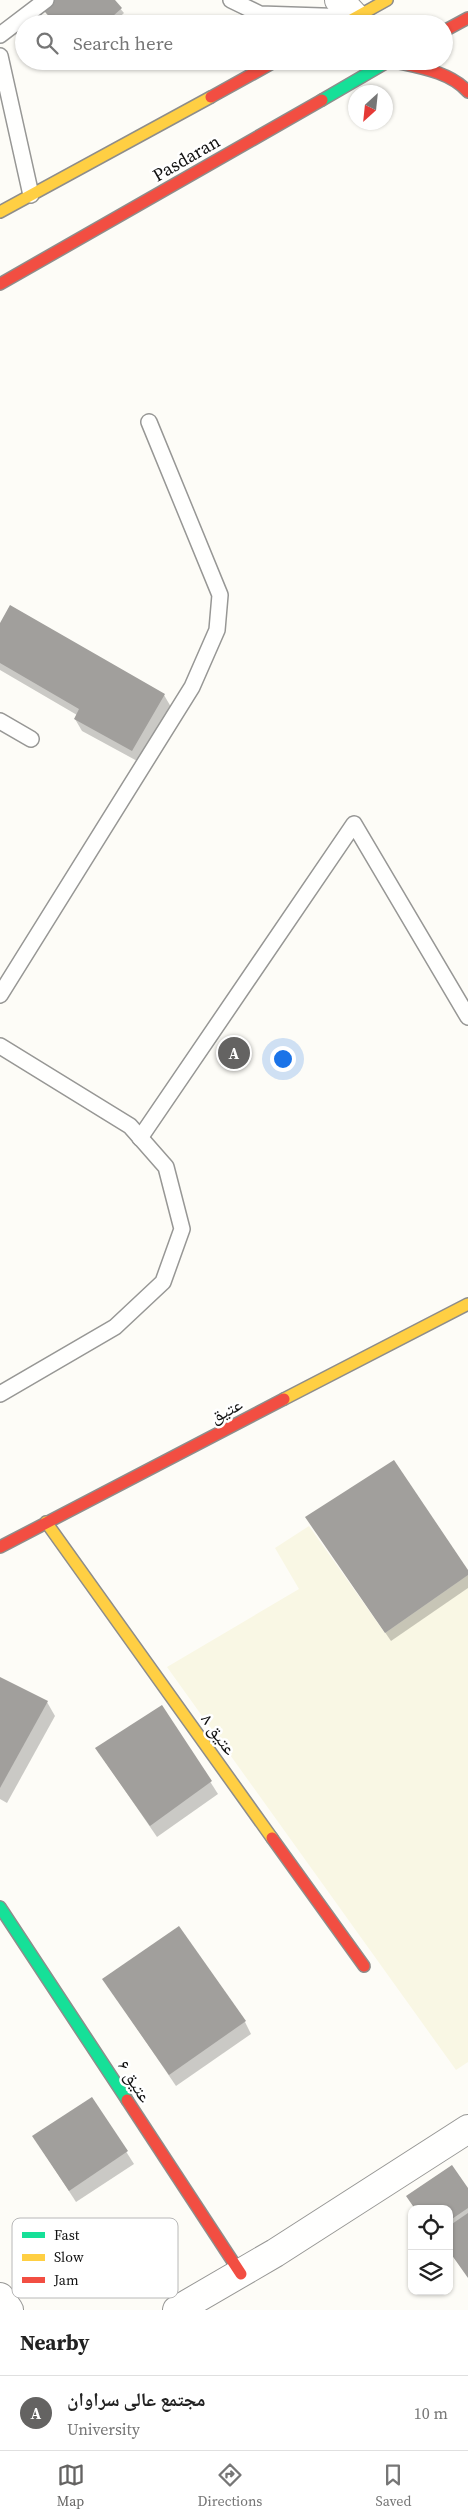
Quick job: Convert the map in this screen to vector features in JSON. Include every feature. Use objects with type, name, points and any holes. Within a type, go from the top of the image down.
[{"type":"street","points":[[352,15],[387,0]]},
{"type":"street","points":[[453,26],[468,18]]},
{"type":"street","points":[[0,212],[260,70]]},
{"type":"street","name":"Pasdaran","points":[[0,284],[373,70]]},
{"type":"street","points":[[422,70],[444,76],[466,88],[468,92]]},
{"type":"street","name":"عتیق","points":[[0,1547],[468,1304]]},
{"type":"street","name":"عتیق ۸","points":[[46,1522],[364,1966]]},
{"type":"street","name":"عتیق ۶","points":[[0,1907],[241,2274]]},
{"type":"street","points":[[177,2310],[241,2274],[468,2129]]},
{"type":"street","points":[[0,2297],[9,2310]]},
{"type":"lane","points":[[26,15],[46,0]]},
{"type":"lane","points":[[231,0],[260,14],[305,15]]},
{"type":"lane","points":[[0,35],[15,24]]},
{"type":"lane","points":[[0,56],[31,195]]},
{"type":"lane","points":[[0,995],[192,687],[217,630],[220,595],[149,422]]},
{"type":"lane","points":[[0,721],[31,739]]},
{"type":"lane","points":[[140,1138],[354,824],[468,1017]]},
{"type":"lane","points":[[0,1046],[130,1126],[166,1167],[182,1229],[162,1282],[115,1327],[0,1394]]},
{"type":"shaded area","points":[[309,1526],[385,1633],[468,1575],[468,2062],[456,2070],[167,1667],[299,1589],[275,1548]]},
{"type":"building","points":[[34,0],[115,0],[122,8],[114,15],[48,15]]},
{"type":"building","points":[[10,605],[165,694],[132,751],[74,719],[79,709],[0,663],[0,623]]},
{"type":"building","points":[[394,1460],[468,1570],[468,1575],[385,1633],[305,1517]]},
{"type":"building","points":[[0,1677],[48,1701],[0,1788]]},
{"type":"building","points":[[162,1705],[212,1781],[150,1826],[95,1748]]},
{"type":"building","points":[[179,1926],[246,2021],[169,2075],[102,1979]]},
{"type":"building","points":[[92,2097],[128,2151],[69,2191],[32,2136]]},
{"type":"building","points":[[452,2165],[468,2188],[468,2208],[453,2218],[453,2205],[412,2205],[406,2196]]},
{"type":"building","points":[[468,2213],[468,2278],[453,2257],[453,2223]]},
{"type":"traffic: fast","points":[[322,100],[374,70]]},
{"type":"traffic: fast","points":[[0,1907],[127,2100]]},
{"type":"traffic: slow","points":[[360,15],[387,0]]},
{"type":"traffic: slow","points":[[0,212],[211,97]]},
{"type":"traffic: slow","points":[[284,1399],[468,1304]]},
{"type":"traffic: slow","points":[[46,1522],[272,1838]]},
{"type":"traffic: jam","points":[[453,26],[468,18]]},
{"type":"traffic: jam","points":[[211,97],[260,70]]},
{"type":"traffic: jam","points":[[428,70],[452,79],[468,92]]},
{"type":"traffic: jam","points":[[0,284],[322,100]]},
{"type":"traffic: jam","points":[[0,1547],[284,1399]]},
{"type":"traffic: jam","points":[[272,1838],[364,1966]]},
{"type":"traffic: jam","points":[[127,2100],[241,2274]]},
{"type":"place","name":"مجتمع عالی سراوان","points":[[234,1053]]}]
